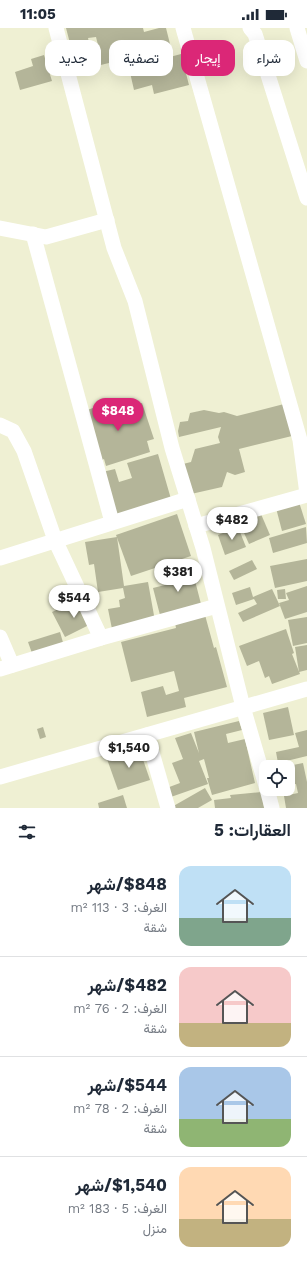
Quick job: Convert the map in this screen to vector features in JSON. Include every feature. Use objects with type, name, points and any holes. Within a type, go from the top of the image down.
[{"type":"street","points":[[56,28],[114,248],[134,301],[172,448],[196,526],[243,707],[259,762]]},
{"type":"street","points":[[183,28],[300,440],[305,468],[307,495],[196,526]]},
{"type":"street","points":[[250,28],[254,34],[304,178],[307,198]]},
{"type":"street","points":[[297,28],[307,61]]},
{"type":"street","points":[[0,228],[46,237],[107,220]]},
{"type":"street","points":[[33,234],[112,522]]},
{"type":"street","points":[[0,425],[13,431],[24,451],[55,540],[101,638]]},
{"type":"street","points":[[0,558],[188,499]]},
{"type":"street","points":[[0,637],[6,667],[101,638],[218,606]]},
{"type":"street","points":[[0,778],[307,689]]},
{"type":"street","points":[[147,735],[168,808]]},
{"type":"street","points":[[269,796],[272,808]]},
{"type":"building","points":[[66,28],[143,28],[144,32],[159,28],[166,28],[169,40],[109,40],[109,63],[101,65],[101,40],[97,40],[96,37],[88,38],[88,40],[69,40]]},
{"type":"building","points":[[181,54],[181,76],[187,76],[189,85],[154,94],[152,85],[134,90],[131,76],[173,76],[173,56]]},
{"type":"building","points":[[44,55],[45,76],[50,76],[52,81],[20,90],[15,72],[33,66],[31,59]]},
{"type":"building","points":[[111,402],[114,412],[142,403],[154,439],[147,441],[150,452],[106,466],[104,459],[100,461],[81,412]]},
{"type":"building","points":[[284,404],[292,436],[239,449],[245,472],[235,475],[227,472],[222,487],[191,494],[183,464],[191,462],[195,449],[220,443],[218,437],[221,427],[179,437],[178,431],[180,422],[188,421],[190,413],[204,410],[219,413],[224,412],[237,416]]},
{"type":"building","points":[[158,454],[171,499],[110,517],[98,473],[115,469],[119,482],[132,478],[127,463]]},
{"type":"building","points":[[299,502],[306,524],[282,531],[276,508]]},
{"type":"building","points":[[177,514],[191,556],[131,576],[116,535]]},
{"type":"building","points":[[261,514],[270,535],[249,544],[240,524]]},
{"type":"building","points":[[238,527],[246,547],[225,555],[218,535]]},
{"type":"building","points":[[306,527],[307,543],[273,553],[269,538]]},
{"type":"building","points":[[117,537],[124,586],[148,582],[155,621],[112,629],[108,609],[120,607],[119,600],[125,598],[123,588],[98,592],[94,564],[89,565],[85,542]]},
{"type":"building","points":[[307,559],[307,581],[275,588],[270,566]]},
{"type":"building","points":[[252,560],[257,569],[234,580],[229,571]]},
{"type":"building","points":[[192,569],[201,604],[160,615],[153,588],[173,583],[171,574]]},
{"type":"building","points":[[307,586],[307,612],[285,619],[279,603],[289,600],[286,593]]},
{"type":"building","points":[[250,587],[253,597],[272,589],[280,606],[243,622],[238,613],[257,604],[254,599],[236,605],[232,593]]},
{"type":"building","points":[[285,589],[286,599],[278,599],[277,590]]},
{"type":"building","points":[[69,604],[73,613],[89,605],[97,621],[65,637],[52,612]]},
{"type":"building","points":[[205,615],[227,687],[184,698],[186,707],[147,717],[141,692],[163,686],[166,695],[179,691],[174,671],[131,682],[121,642],[176,628],[175,623]]},
{"type":"building","points":[[307,617],[307,643],[293,646],[288,620]]},
{"type":"building","points":[[286,629],[294,653],[292,654],[300,674],[272,684],[269,676],[265,678],[259,661],[247,666],[239,646]]},
{"type":"building","points":[[60,632],[64,646],[33,656],[28,642]]},
{"type":"building","points":[[307,645],[307,670],[299,672],[295,647]]},
{"type":"building","points":[[288,707],[294,735],[269,740],[263,713]]},
{"type":"building","points":[[239,721],[242,730],[226,734],[228,743],[245,739],[255,783],[212,795],[204,759],[199,761],[208,784],[168,798],[164,789],[180,783],[172,763],[183,759],[175,738],[191,733],[199,753],[194,732]]},
{"type":"building","points":[[43,727],[46,737],[40,739],[37,729]]},
{"type":"building","points":[[307,730],[307,756],[290,760],[277,760],[276,752],[299,747],[295,733]]},
{"type":"building","points":[[139,748],[150,780],[118,790],[107,759]]},
{"type":"building","points":[[303,763],[307,782],[307,808],[286,808],[284,796],[295,796],[295,794],[298,793],[295,784],[295,765]]},
{"type":"building","points":[[205,788],[212,800],[198,808],[170,808]]},
{"type":"building","points":[[259,792],[259,796],[262,796],[264,808],[215,808],[214,800],[231,798],[230,795]]},
{"type":"building","points":[[123,795],[127,808],[99,808],[98,803]]}]
